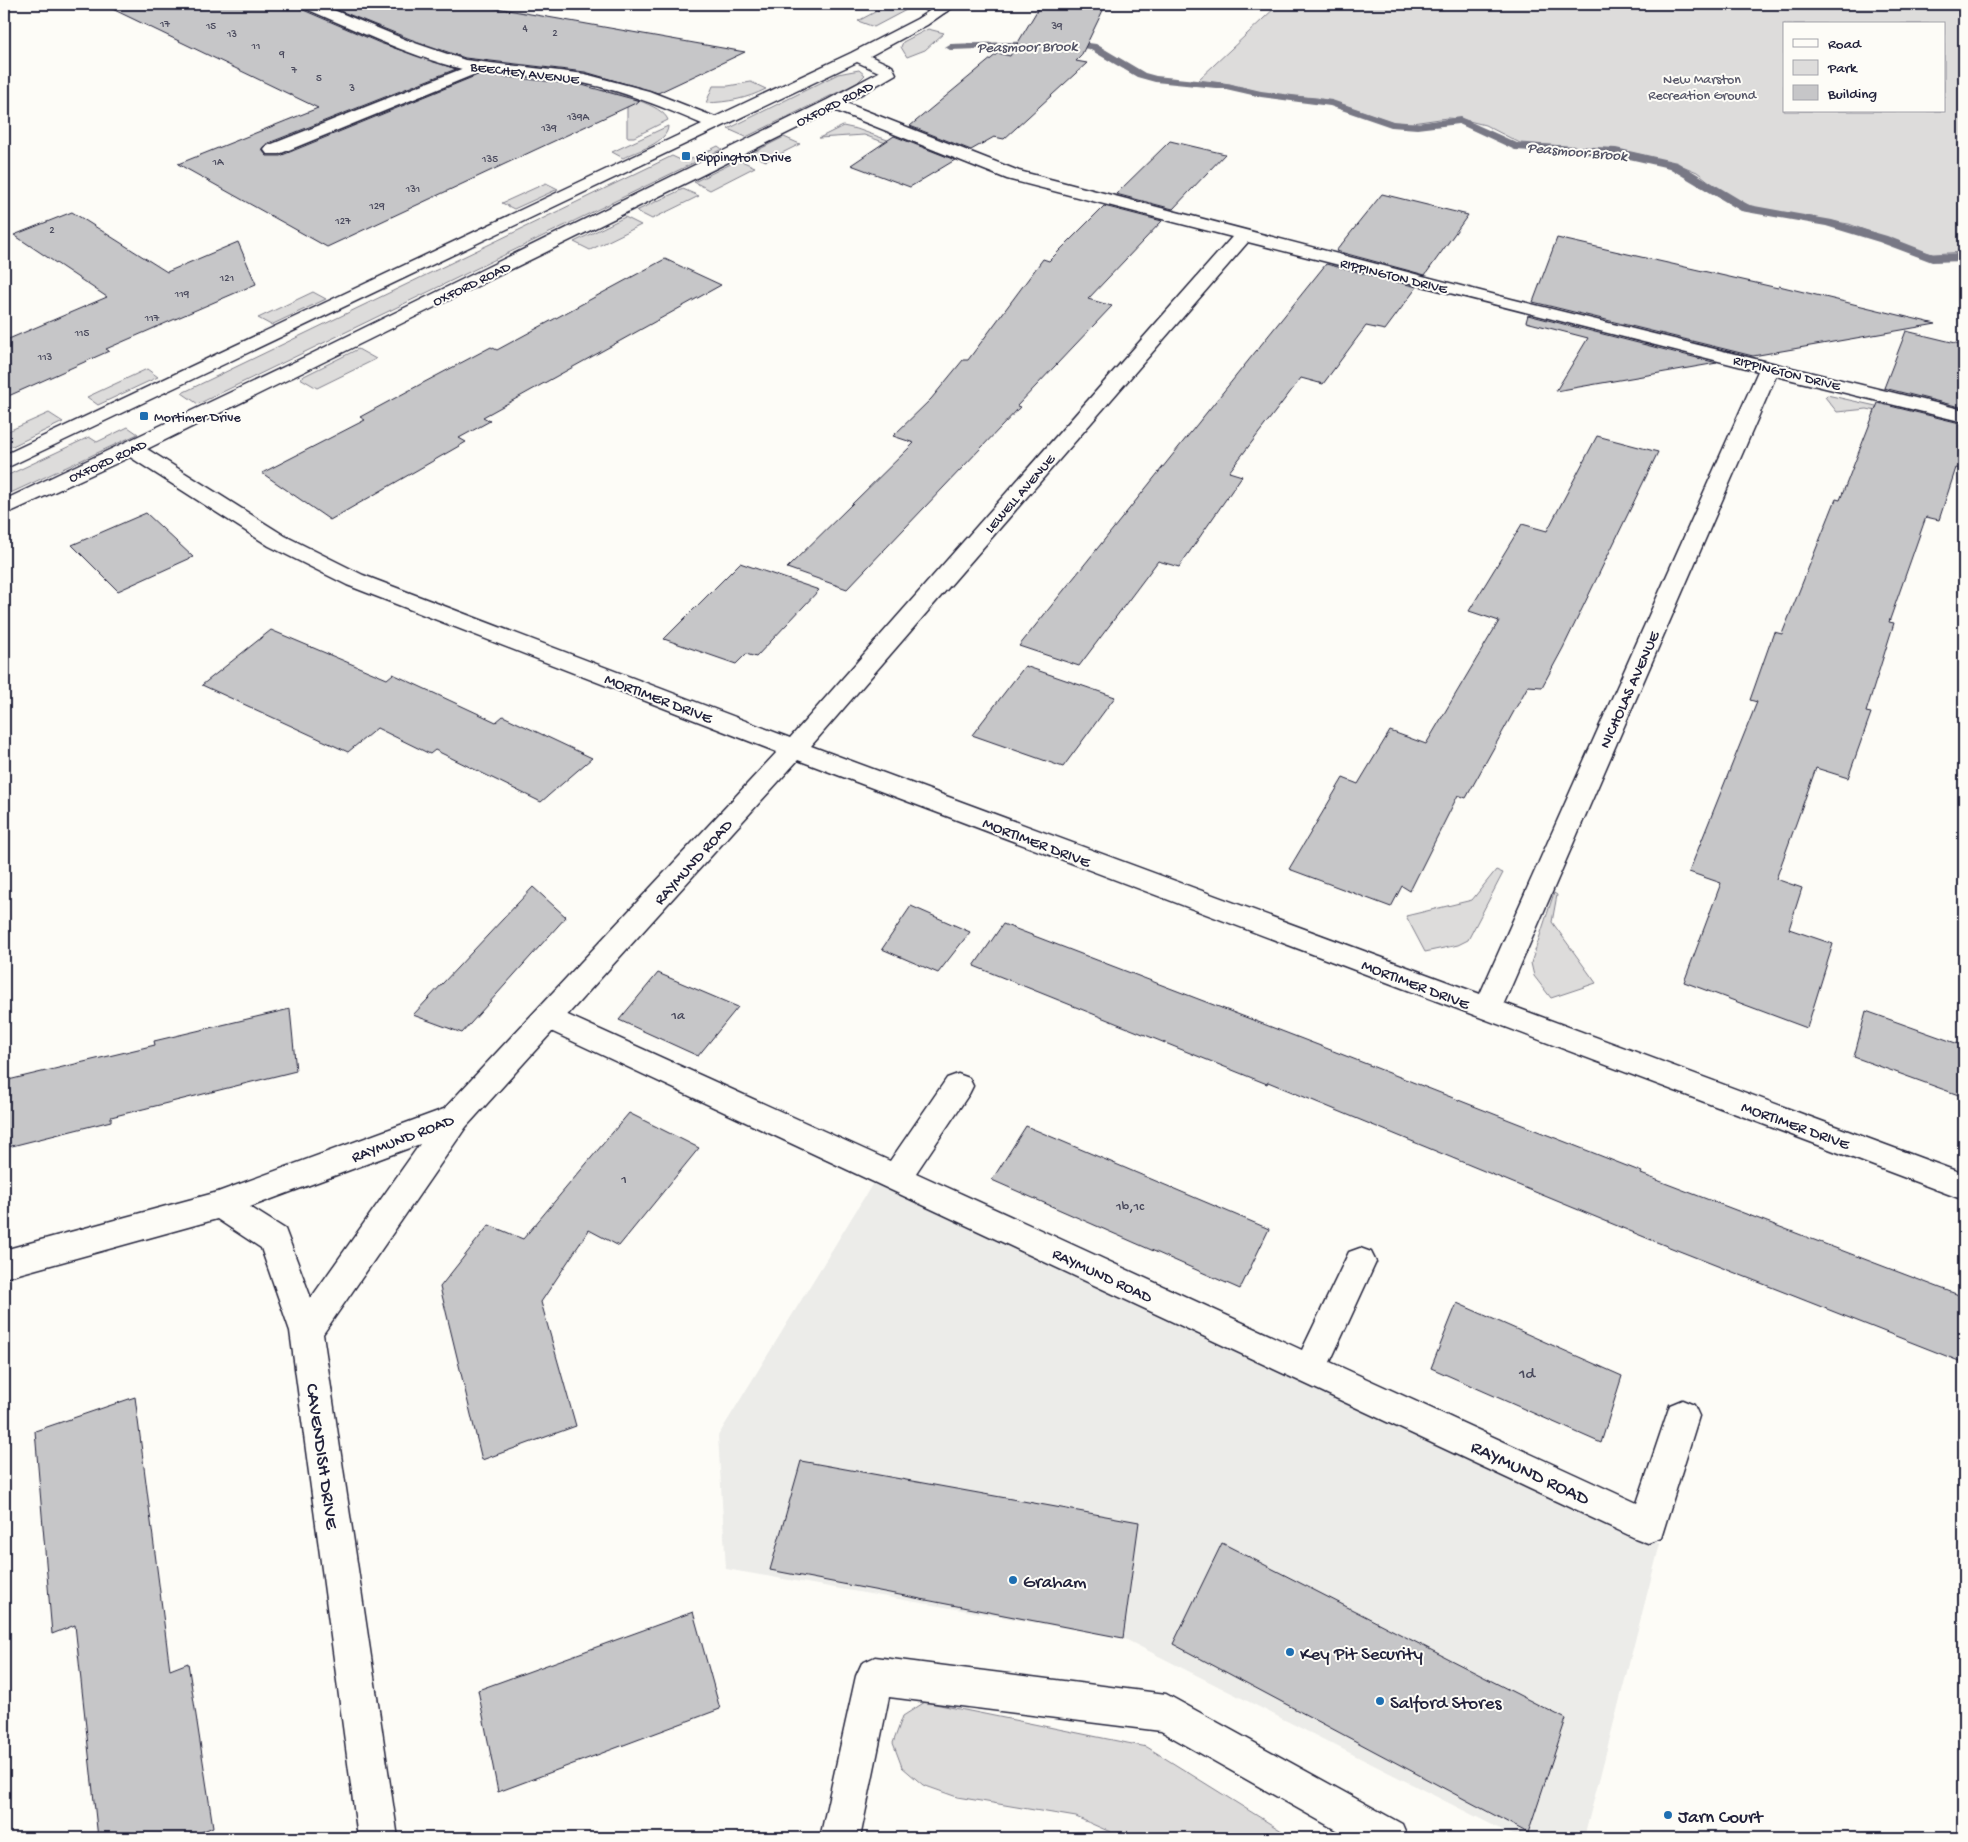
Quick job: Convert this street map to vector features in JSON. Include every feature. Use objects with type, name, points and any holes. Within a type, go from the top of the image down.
[{"type":"street","name":"BEECHEY AVENUE","points":[[307,4],[440,58],[479,67],[564,75],[611,84],[671,105],[717,124]]},
{"type":"street","points":[[920,4],[947,6]]},
{"type":"street","points":[[858,56],[947,6]]},
{"type":"street","name":"OXFORD ROAD","points":[[4,463],[858,56],[886,69],[888,74],[832,104],[132,449],[4,508]]},
{"type":"street","points":[[273,150],[479,67]]},
{"type":"street","name":"RIPPINGTON DRIVE","points":[[832,104],[1013,175],[1244,236],[1964,416]]},
{"type":"street","name":"LEWELL AVENUE","points":[[794,749],[1244,236]]},
{"type":"street","name":"NICHOLAS AVENUE","points":[[1487,1010],[1769,368]]},
{"type":"street","name":"MORTIMER DRIVE","points":[[132,449],[277,541],[355,580],[794,749],[1487,1010],[1964,1186]]},
{"type":"street","name":"RAYMUND ROAD","points":[[4,1264],[220,1205],[455,1118],[550,1018],[794,749]]},
{"type":"street","name":"RAYMUND ROAD","points":[[550,1018],[1648,1526],[1682,1416]]},
{"type":"street","points":[[895,1178],[958,1086]]},
{"type":"street","points":[[306,1331],[455,1118]]},
{"type":"street","points":[[220,1205],[274,1238],[306,1331]]},
{"type":"street","points":[[1310,1369],[1360,1262]]},
{"type":"street","name":"CAVENDISH DRIVE","points":[[306,1331],[378,1838]]},
{"type":"street","points":[[840,1838],[875,1676],[1166,1713],[1388,1838]]},
{"type":"shaded area","points":[[873,1183],[1660,1544],[1584,1838],[1518,1838],[1123,1638],[726,1569],[718,1436]]},
{"type":"green space","points":[[890,4],[902,4],[908,9],[874,27],[858,21]]},
{"type":"green space","name":"New Marston Recreation Ground","points":[[1279,4],[1964,4],[1964,252],[1933,254],[1916,250],[1849,224],[1775,213],[1751,206],[1730,198],[1697,172],[1643,155],[1618,150],[1520,143],[1485,125],[1461,119],[1447,118],[1412,123],[1396,123],[1317,98],[1267,94],[1230,84],[1198,80]]},
{"type":"green space","points":[[928,29],[944,33],[925,50],[907,57],[901,47],[903,42]]},
{"type":"green space","points":[[859,70],[865,75],[857,83],[746,137],[728,129],[838,74]]},
{"type":"green space","points":[[751,82],[766,89],[737,99],[706,103],[713,86],[728,86]]},
{"type":"green space","points":[[602,90],[649,105],[664,114],[668,120],[634,137],[627,137],[627,105],[599,91]]},
{"type":"green space","points":[[668,126],[667,132],[663,137],[643,149],[623,158],[612,152]]},
{"type":"green space","points":[[843,126],[857,129],[907,147],[902,149],[864,135],[819,138]]},
{"type":"green space","points":[[784,137],[800,144],[766,161],[750,154]]},
{"type":"green space","points":[[718,146],[722,149],[198,404],[182,393],[672,156],[685,162]]},
{"type":"green space","points":[[739,160],[755,167],[710,190],[694,182]]},
{"type":"green space","points":[[546,183],[558,189],[514,209],[502,203]]},
{"type":"green space","points":[[683,189],[699,196],[652,219],[636,211]]},
{"type":"green space","points":[[625,217],[641,225],[590,250],[574,242]]},
{"type":"green space","points":[[313,292],[326,299],[271,325],[258,318]]},
{"type":"green space","points":[[358,349],[376,359],[317,388],[300,378]]},
{"type":"green space","points":[[147,369],[158,377],[98,405],[87,397]]},
{"type":"green space","points":[[1827,395],[1947,422],[1947,426],[1867,409],[1837,412],[1825,397]]},
{"type":"green space","points":[[49,413],[63,422],[4,450],[4,433]]},
{"type":"green space","points":[[128,427],[138,434],[4,496],[4,477],[89,437],[97,442]]},
{"type":"green space","points":[[1496,870],[1503,873],[1468,940],[1458,945],[1425,952],[1406,916],[1472,900]]},
{"type":"green space","points":[[1554,893],[1557,895],[1552,922],[1596,983],[1551,998],[1534,976],[1531,963]]},
{"type":"green space","points":[[925,1702],[1147,1747],[1293,1838],[1124,1838],[1076,1817],[957,1797],[923,1785],[902,1767],[893,1743],[903,1716]]},
{"type":"building","points":[[102,4],[297,4],[301,9],[380,43],[456,69],[266,144],[262,150],[267,156],[280,156],[480,74],[582,85],[640,101],[327,247],[178,164],[318,108]]},
{"type":"building","points":[[323,4],[474,4],[745,52],[658,93],[585,72],[465,58],[410,39]]},
{"type":"building","points":[[1041,4],[1106,4],[1081,56],[1076,61],[1087,63],[1004,139],[994,137],[971,150],[910,126],[998,53],[1010,56]]},
{"type":"building","points":[[894,136],[955,160],[910,187],[851,165]]},
{"type":"building","points":[[1170,141],[1225,154],[1173,209],[1116,194]]},
{"type":"building","points":[[1382,194],[1468,215],[1425,275],[1336,251]]},
{"type":"building","points":[[1104,206],[1162,221],[1088,299],[1112,306],[1017,406],[1020,407],[847,589],[787,568],[914,443],[893,436],[931,399],[963,360],[968,360],[1043,259],[1049,261]]},
{"type":"building","points":[[72,212],[167,272],[238,242],[256,284],[106,349],[109,351],[4,398],[4,341],[107,297],[14,235]]},
{"type":"building","points":[[1557,238],[1778,288],[1779,286],[1936,324],[1753,356],[1533,302]]},
{"type":"building","points":[[665,259],[721,285],[483,417],[490,421],[459,438],[466,442],[330,520],[262,473],[365,420],[360,417],[421,384],[491,347],[497,350]]},
{"type":"building","points":[[1326,264],[1417,287],[1385,330],[1366,326],[1323,384],[1301,378],[1229,472],[1242,476],[1179,567],[1158,561],[1079,666],[1019,646]]},
{"type":"building","points":[[1528,315],[1717,363],[1556,391],[1588,338],[1526,322]]},
{"type":"building","points":[[1906,331],[1964,345],[1964,408],[1884,388]]},
{"type":"building","points":[[1878,403],[1964,424],[1964,470],[1956,468],[1939,520],[1926,517],[1889,622],[1894,623],[1866,712],[1871,713],[1848,778],[1816,768],[1776,879],[1802,888],[1789,929],[1833,944],[1807,1028],[1684,982],[1721,883],[1689,872],[1757,702],[1750,700],[1774,632],[1782,634],[1836,499],[1840,500]]},
{"type":"building","points":[[1597,436],[1658,452],[1563,648],[1542,687],[1528,686],[1466,798],[1458,795],[1410,891],[1402,886],[1391,907],[1289,869],[1343,778],[1358,784],[1390,731],[1426,744],[1499,621],[1469,611],[1522,524],[1547,531]]},
{"type":"building","points":[[146,513],[193,557],[118,591],[72,545]]},
{"type":"building","points":[[740,563],[819,590],[756,657],[746,654],[736,664],[664,639]]},
{"type":"building","points":[[271,630],[387,679],[393,674],[496,722],[503,716],[592,758],[541,802],[435,750],[430,754],[377,728],[348,752],[202,685]]},
{"type":"building","points":[[1025,666],[1115,697],[1063,767],[972,735]]},
{"type":"building","points":[[533,887],[566,917],[462,1033],[413,1015]]},
{"type":"building","points":[[911,906],[970,932],[938,973],[882,949]]},
{"type":"building","points":[[1003,924],[1318,1045],[1642,1172],[1641,1174],[1964,1297],[1964,1363],[1654,1241],[1268,1082],[1267,1084],[974,966]]},
{"type":"building","points":[[658,973],[738,1007],[698,1056],[619,1020]]},
{"type":"building","points":[[290,1009],[296,1071],[111,1117],[111,1121],[4,1148],[4,1081],[155,1045],[154,1041]]},
{"type":"building","points":[[1866,1011],[1964,1046],[1964,1097],[1854,1057]]},
{"type":"building","points":[[629,1113],[699,1148],[619,1246],[589,1230],[541,1302],[576,1426],[482,1460],[440,1287],[489,1225],[523,1239]]},
{"type":"building","points":[[1026,1126],[1269,1229],[1240,1289],[992,1180]]},
{"type":"building","points":[[1457,1303],[1622,1376],[1601,1443],[1431,1368]]},
{"type":"building","points":[[135,1397],[170,1670],[188,1663],[213,1827],[187,1838],[98,1838],[75,1625],[52,1634],[35,1431]]},
{"type":"building","points":[[801,1461],[1139,1522],[1123,1638],[770,1570]]},
{"type":"building","points":[[1222,1543],[1566,1719],[1528,1833],[1173,1644]]},
{"type":"building","points":[[693,1612],[720,1709],[498,1792],[478,1690]]},
{"type":"waterway","name":"Peasmoor Brook","points":[[950,47],[1067,43],[1092,46],[1141,75],[1155,79],[1226,86],[1261,94],[1332,103],[1391,124],[1417,126],[1460,120],[1515,146],[1616,152],[1673,165],[1745,208],[1828,223],[1883,239],[1932,258],[1964,257]]},
{"type":"place","name":"Rippington Drive","points":[[686,156]]},
{"type":"place","name":"Mortimer Drive","points":[[144,416]]},
{"type":"place","name":"Graham","points":[[1013,1580]]},
{"type":"place","name":"Key Pit Security","points":[[1290,1652]]},
{"type":"place","name":"Salford Stores","points":[[1380,1701]]},
{"type":"place","name":"Jarn Court","points":[[1668,1815]]}]
